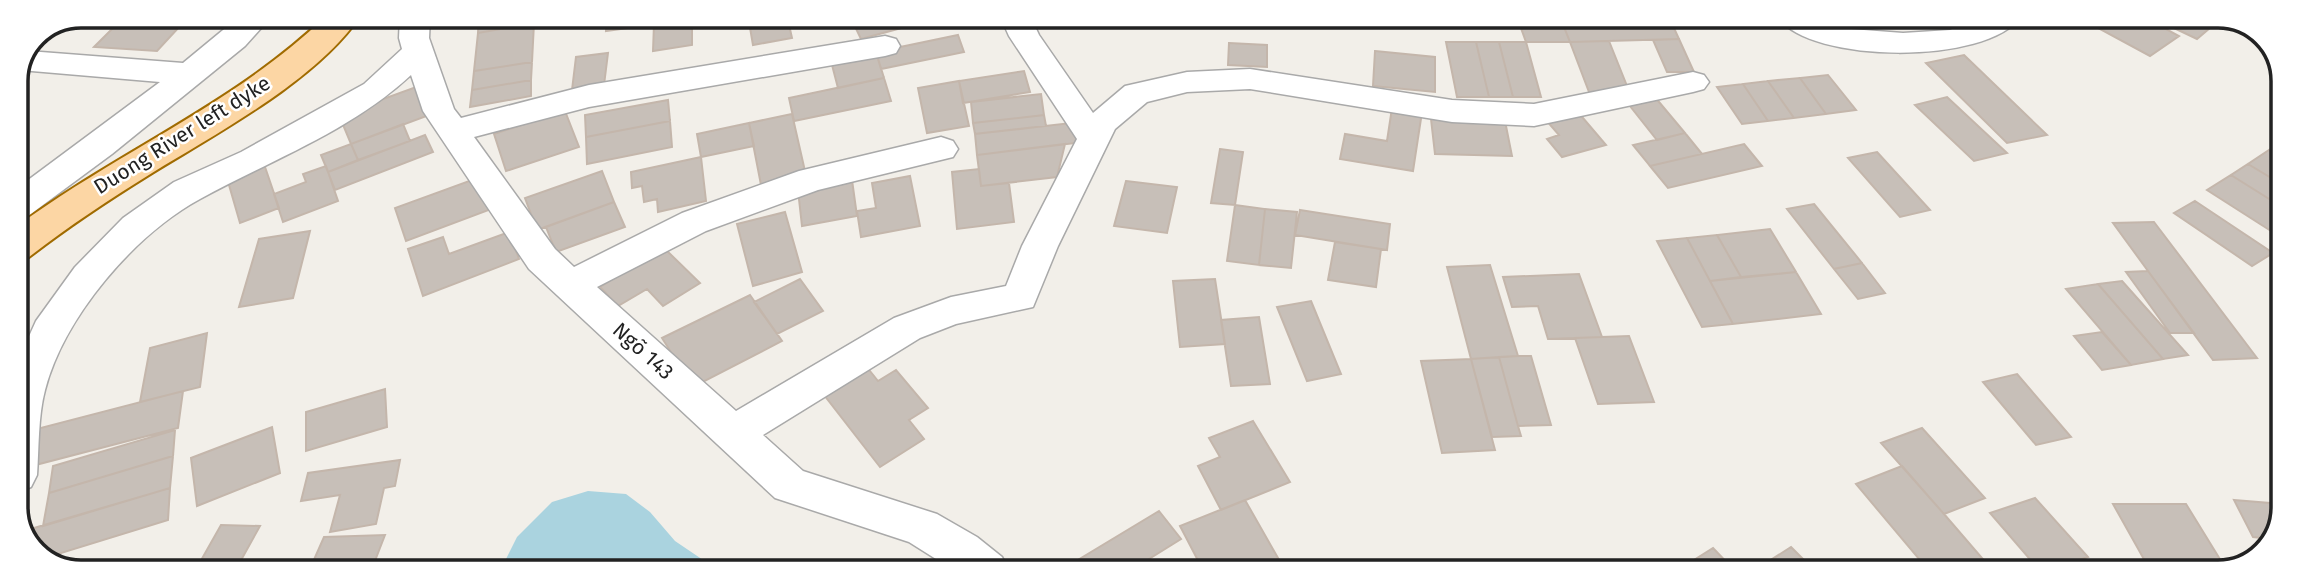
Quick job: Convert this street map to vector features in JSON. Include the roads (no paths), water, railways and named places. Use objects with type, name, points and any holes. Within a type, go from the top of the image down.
[{"type":"main road","name":"Duong River left dyke","points":[[28,238],[74,203],[189,134],[278,74],[330,28]]},
{"type":"street","points":[[28,198],[100,146],[245,28]]},
{"type":"street","points":[[1020,28],[1094,139]]},
{"type":"street","points":[[1812,28],[1820,33],[1860,41],[1920,41],[1966,37],[1984,28]]},
{"type":"street","points":[[28,384],[49,331],[88,277],[135,227],[186,191],[253,160],[375,91],[419,30]]},
{"type":"street","name":"Ngõ 143","points":[[419,30],[439,111],[542,259],[789,485],[862,505],[922,527],[973,560]]},
{"type":"street","points":[[453,131],[589,96],[885,46]]},
{"type":"street","points":[[32,62],[188,74]]},
{"type":"street","points":[[734,432],[907,328],[951,311],[1020,297],[1040,246],[1102,123],[1136,94],[1187,82],[1250,79],[1452,111],[1534,115],[1693,82]]},
{"type":"street","points":[[570,285],[694,222],[811,180],[941,149]]},
{"type":"water","points":[[588,491],[626,494],[650,512],[675,541],[703,560],[506,560],[517,537],[552,502]]}]
